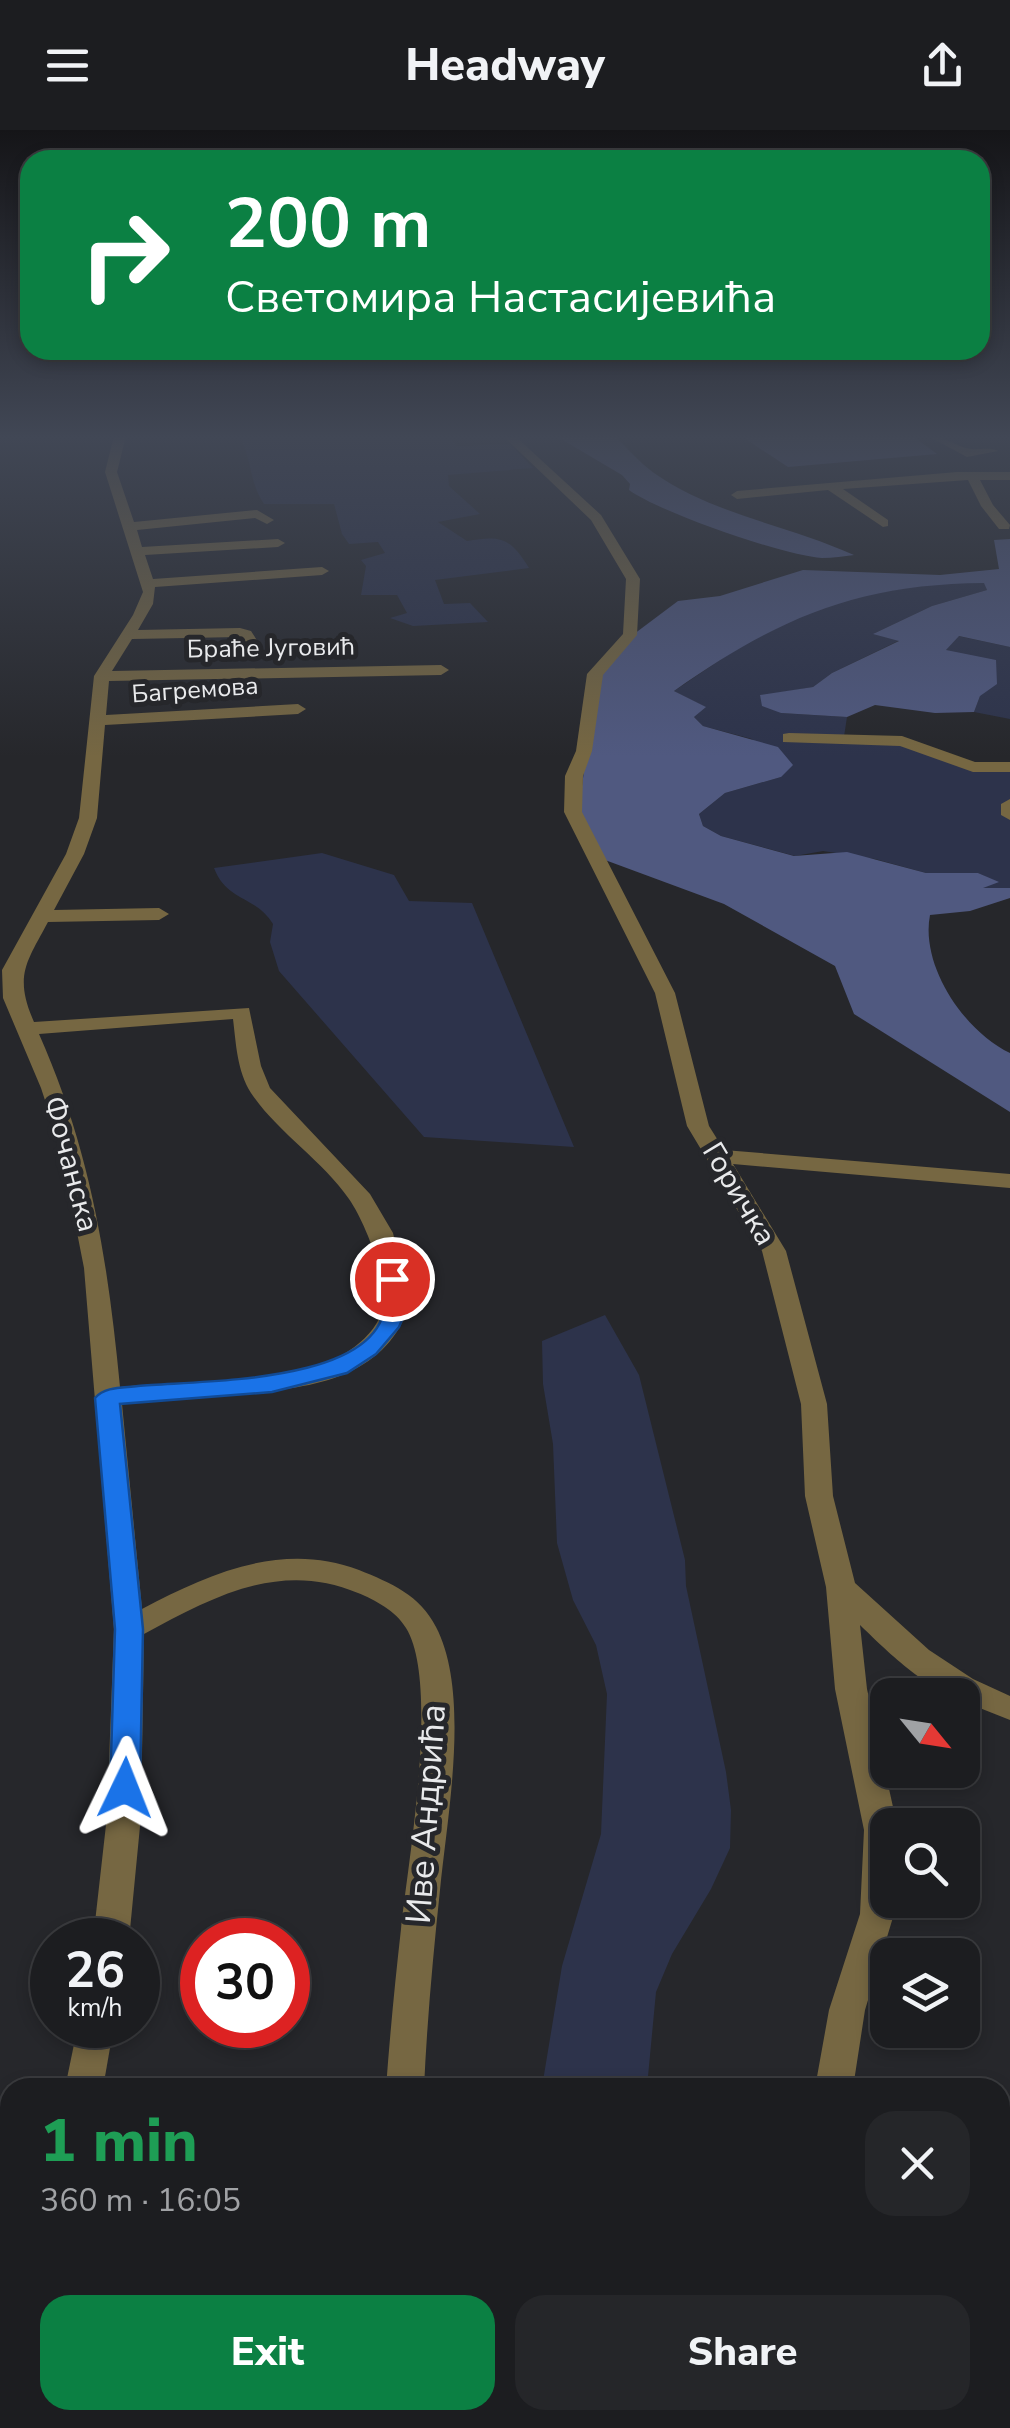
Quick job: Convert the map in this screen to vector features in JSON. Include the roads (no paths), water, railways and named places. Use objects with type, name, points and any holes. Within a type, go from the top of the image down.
[{"type":"street","points":[[135,543],[149,582],[322,571]]},
{"type":"street","points":[[139,551],[274,543]]},
{"type":"street","name":"Горичка","points":[[611,543],[633,579],[630,635],[595,674],[584,751],[574,776],[574,812],[665,993],[698,1126],[764,1229],[785,1283],[814,1404],[819,1496],[841,1587],[852,1689],[882,1830],[877,1914],[847,2010],[836,2078]]},
{"type":"street","name":"Фочанска","points":[[113,1918],[124,1816],[129,1629],[96,1268],[80,1178],[52,1088],[13,998],[12,970],[75,854],[88,818],[102,676],[110,658],[131,635],[147,603],[149,582]]},
{"type":"street","points":[[131,635],[240,632],[246,634],[252,645]]},
{"type":"street","name":"Браће Југовић","points":[[102,676],[441,670]]},
{"type":"street","name":"Багремова","points":[[95,721],[298,709]]},
{"type":"street","points":[[788,738],[902,741],[973,767],[1010,767]]},
{"type":"street","points":[[1010,804],[1010,815]]},
{"type":"street","points":[[38,916],[160,914]]},
{"type":"street","points":[[25,1029],[242,1012],[250,1066],[260,1090],[358,1194],[382,1233],[388,1254],[397,1304],[394,1316],[355,1360],[320,1375],[272,1385],[192,1388],[108,1398]]},
{"type":"street","points":[[716,1156],[1010,1181]]},
{"type":"street","name":"Иве Андрића","points":[[129,1629],[233,1577],[304,1566],[378,1589],[404,1605],[420,1624],[432,1663],[436,1731],[406,2078]]},
{"type":"street","points":[[841,1587],[889,1636],[966,1690],[1010,1708]]},
{"type":"street","points":[[86,2078],[92,2048]]}]
